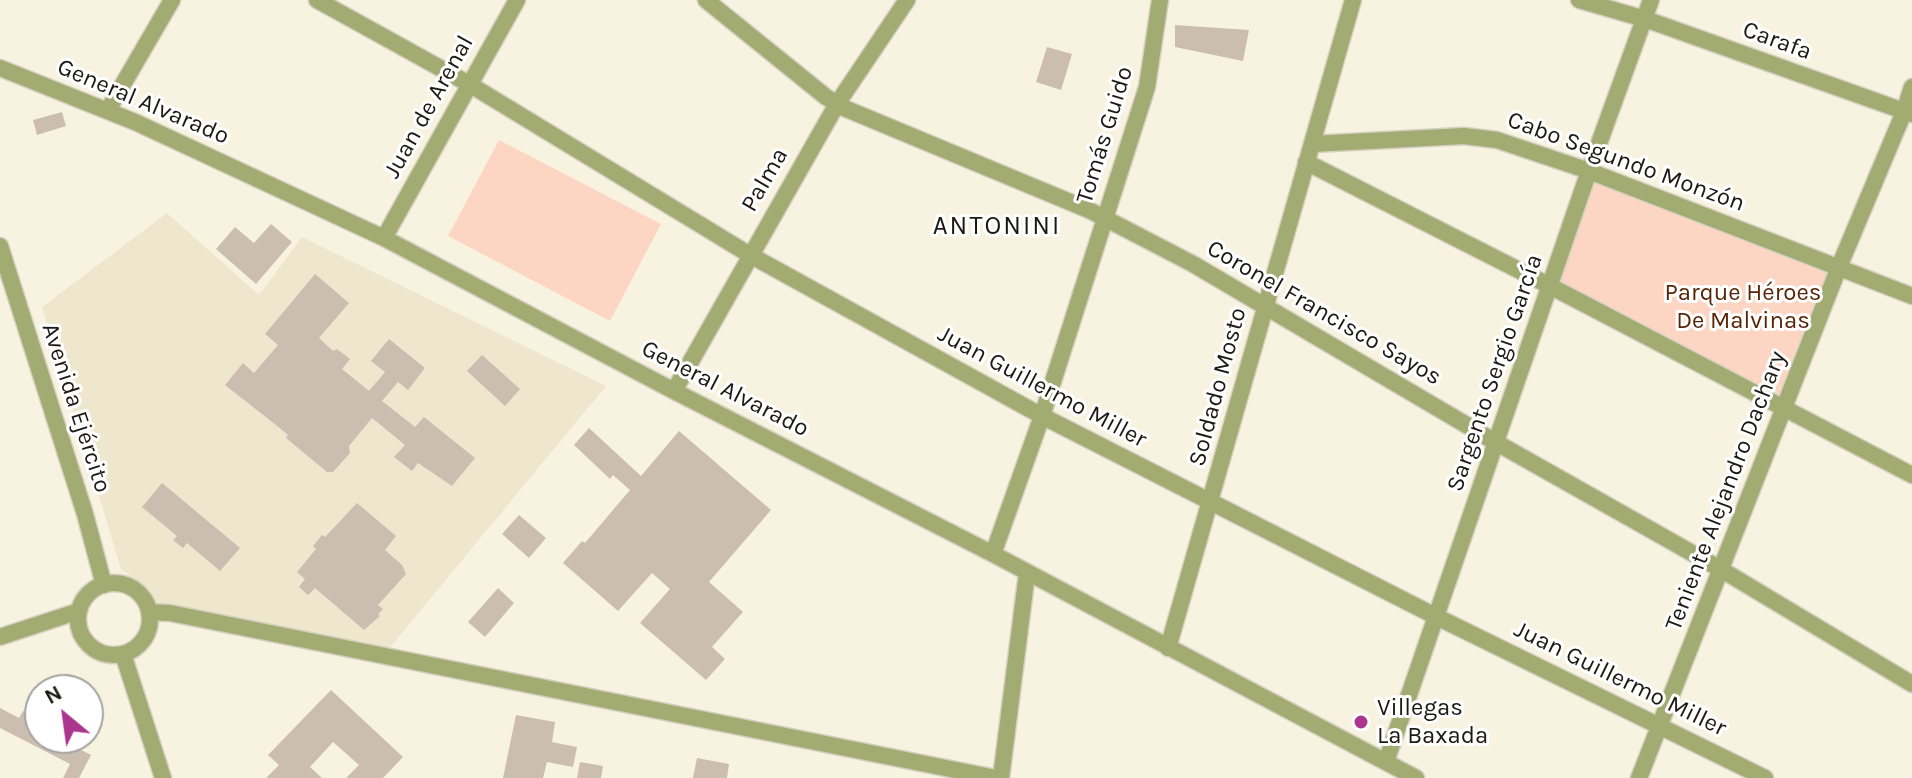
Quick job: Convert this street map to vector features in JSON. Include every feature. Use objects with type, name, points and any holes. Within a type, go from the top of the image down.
[{"type":"street","points":[[108,110],[172,0]]},
{"type":"street","name":"Juan Guillermo Miller","points":[[317,0],[469,84],[750,255],[1042,416],[1437,617],[1765,778]]},
{"type":"street","name":"Juan de Arenal","points":[[384,238],[517,0]]},
{"type":"street","name":"Coronel Francisco Sayos","points":[[706,0],[837,104],[1104,217],[1264,305],[1497,443],[1722,570],[1912,684]]},
{"type":"street","name":"Palma","points":[[674,391],[837,104],[907,0]]},
{"type":"street","name":"Tomás Guido","points":[[993,554],[1042,416],[1147,87],[1160,0]]},
{"type":"street","name":"Soldado Mosto","points":[[1168,648],[1353,0]]},
{"type":"street","name":"Carafa","points":[[1579,0],[1645,19],[1908,113]]},
{"type":"street","name":"Sargento Sergio García","points":[[1386,762],[1651,0]]},
{"type":"street","name":"General Alvarado","points":[[0,68],[108,110],[384,238],[1416,778]]},
{"type":"street","name":"Teniente Alejandro Dachary","points":[[1639,778],[1839,267],[1908,113],[1912,87]]},
{"type":"street","name":"Cabo Segundo Monzón","points":[[1312,144],[1480,137],[1589,171],[1912,296]]},
{"type":"street","points":[[1306,162],[1912,475]]},
{"type":"street","name":"Avenida Ejército","points":[[0,246],[85,514],[104,585]]},
{"type":"street","points":[[149,612],[186,616],[999,778],[1027,573]]},
{"type":"street","points":[[115,584],[137,592],[149,612],[147,633],[141,642],[123,654],[99,652],[89,645],[78,624],[79,611],[88,595],[104,585],[115,584]]},
{"type":"street","points":[[0,637],[79,611]]},
{"type":"street","points":[[123,654],[163,778]]},
{"type":"shaded area","points":[[167,213],[259,295],[302,237],[606,386],[387,651],[159,605],[139,582],[121,569],[42,307]]},
{"type":"green space","points":[[499,140],[661,224],[610,321],[448,236]]},
{"type":"green space","name":"Parque Héroes De Malvinas","points":[[1589,171],[1839,267],[1784,408],[1550,286]]},
{"type":"building","points":[[1175,25],[1249,30],[1243,61],[1175,47]]},
{"type":"building","points":[[1047,47],[1072,54],[1061,90],[1036,82]]},
{"type":"building","points":[[62,112],[66,126],[37,135],[33,120]]},
{"type":"building","points":[[271,224],[292,242],[256,284],[216,249],[235,227],[254,243]]},
{"type":"building","points":[[315,274],[349,303],[319,338],[333,351],[337,349],[350,359],[342,369],[369,391],[385,372],[371,361],[389,339],[425,368],[408,390],[398,382],[382,401],[415,427],[424,417],[475,458],[452,486],[418,463],[412,471],[394,457],[405,445],[372,418],[349,446],[350,453],[333,472],[327,472],[286,438],[288,435],[225,385],[243,363],[254,373],[278,345],[265,334]]},
{"type":"building","points":[[482,355],[520,389],[505,406],[467,371]]},
{"type":"building","points":[[589,428],[641,476],[679,431],[771,510],[709,582],[743,612],[712,647],[725,659],[706,680],[640,623],[670,589],[652,573],[618,611],[563,563],[582,541],[585,543],[630,490],[613,475],[610,479],[574,445]]},
{"type":"building","points":[[162,483],[240,548],[220,571],[187,543],[183,548],[173,540],[177,536],[142,507]]},
{"type":"building","points":[[357,503],[396,536],[385,550],[402,565],[406,574],[378,605],[383,609],[378,614],[380,616],[364,630],[315,588],[308,595],[299,587],[305,579],[297,572],[316,549],[313,546],[322,535],[325,537]]},
{"type":"building","points":[[519,515],[546,538],[529,558],[502,534]]},
{"type":"building","points":[[498,588],[514,603],[485,637],[468,622]]},
{"type":"building","points":[[331,690],[403,757],[383,778],[346,778],[359,765],[333,742],[310,767],[322,778],[266,778],[279,765],[268,755]]},
{"type":"building","points":[[0,708],[19,718],[24,712],[24,740],[0,728]]},
{"type":"building","points":[[516,715],[555,722],[552,742],[577,747],[573,767],[547,762],[543,778],[503,778]]},
{"type":"building","points":[[51,754],[91,755],[79,778],[63,778],[70,764]]},
{"type":"building","points":[[697,758],[729,764],[727,778],[693,778]]},
{"type":"building","points":[[580,762],[603,766],[601,778],[577,778]]},
{"type":"place","name":"Villegas La Baxada","points":[[1361,722]]},
{"type":"district","name":"ANTONINI","points":[[997,227]]}]
